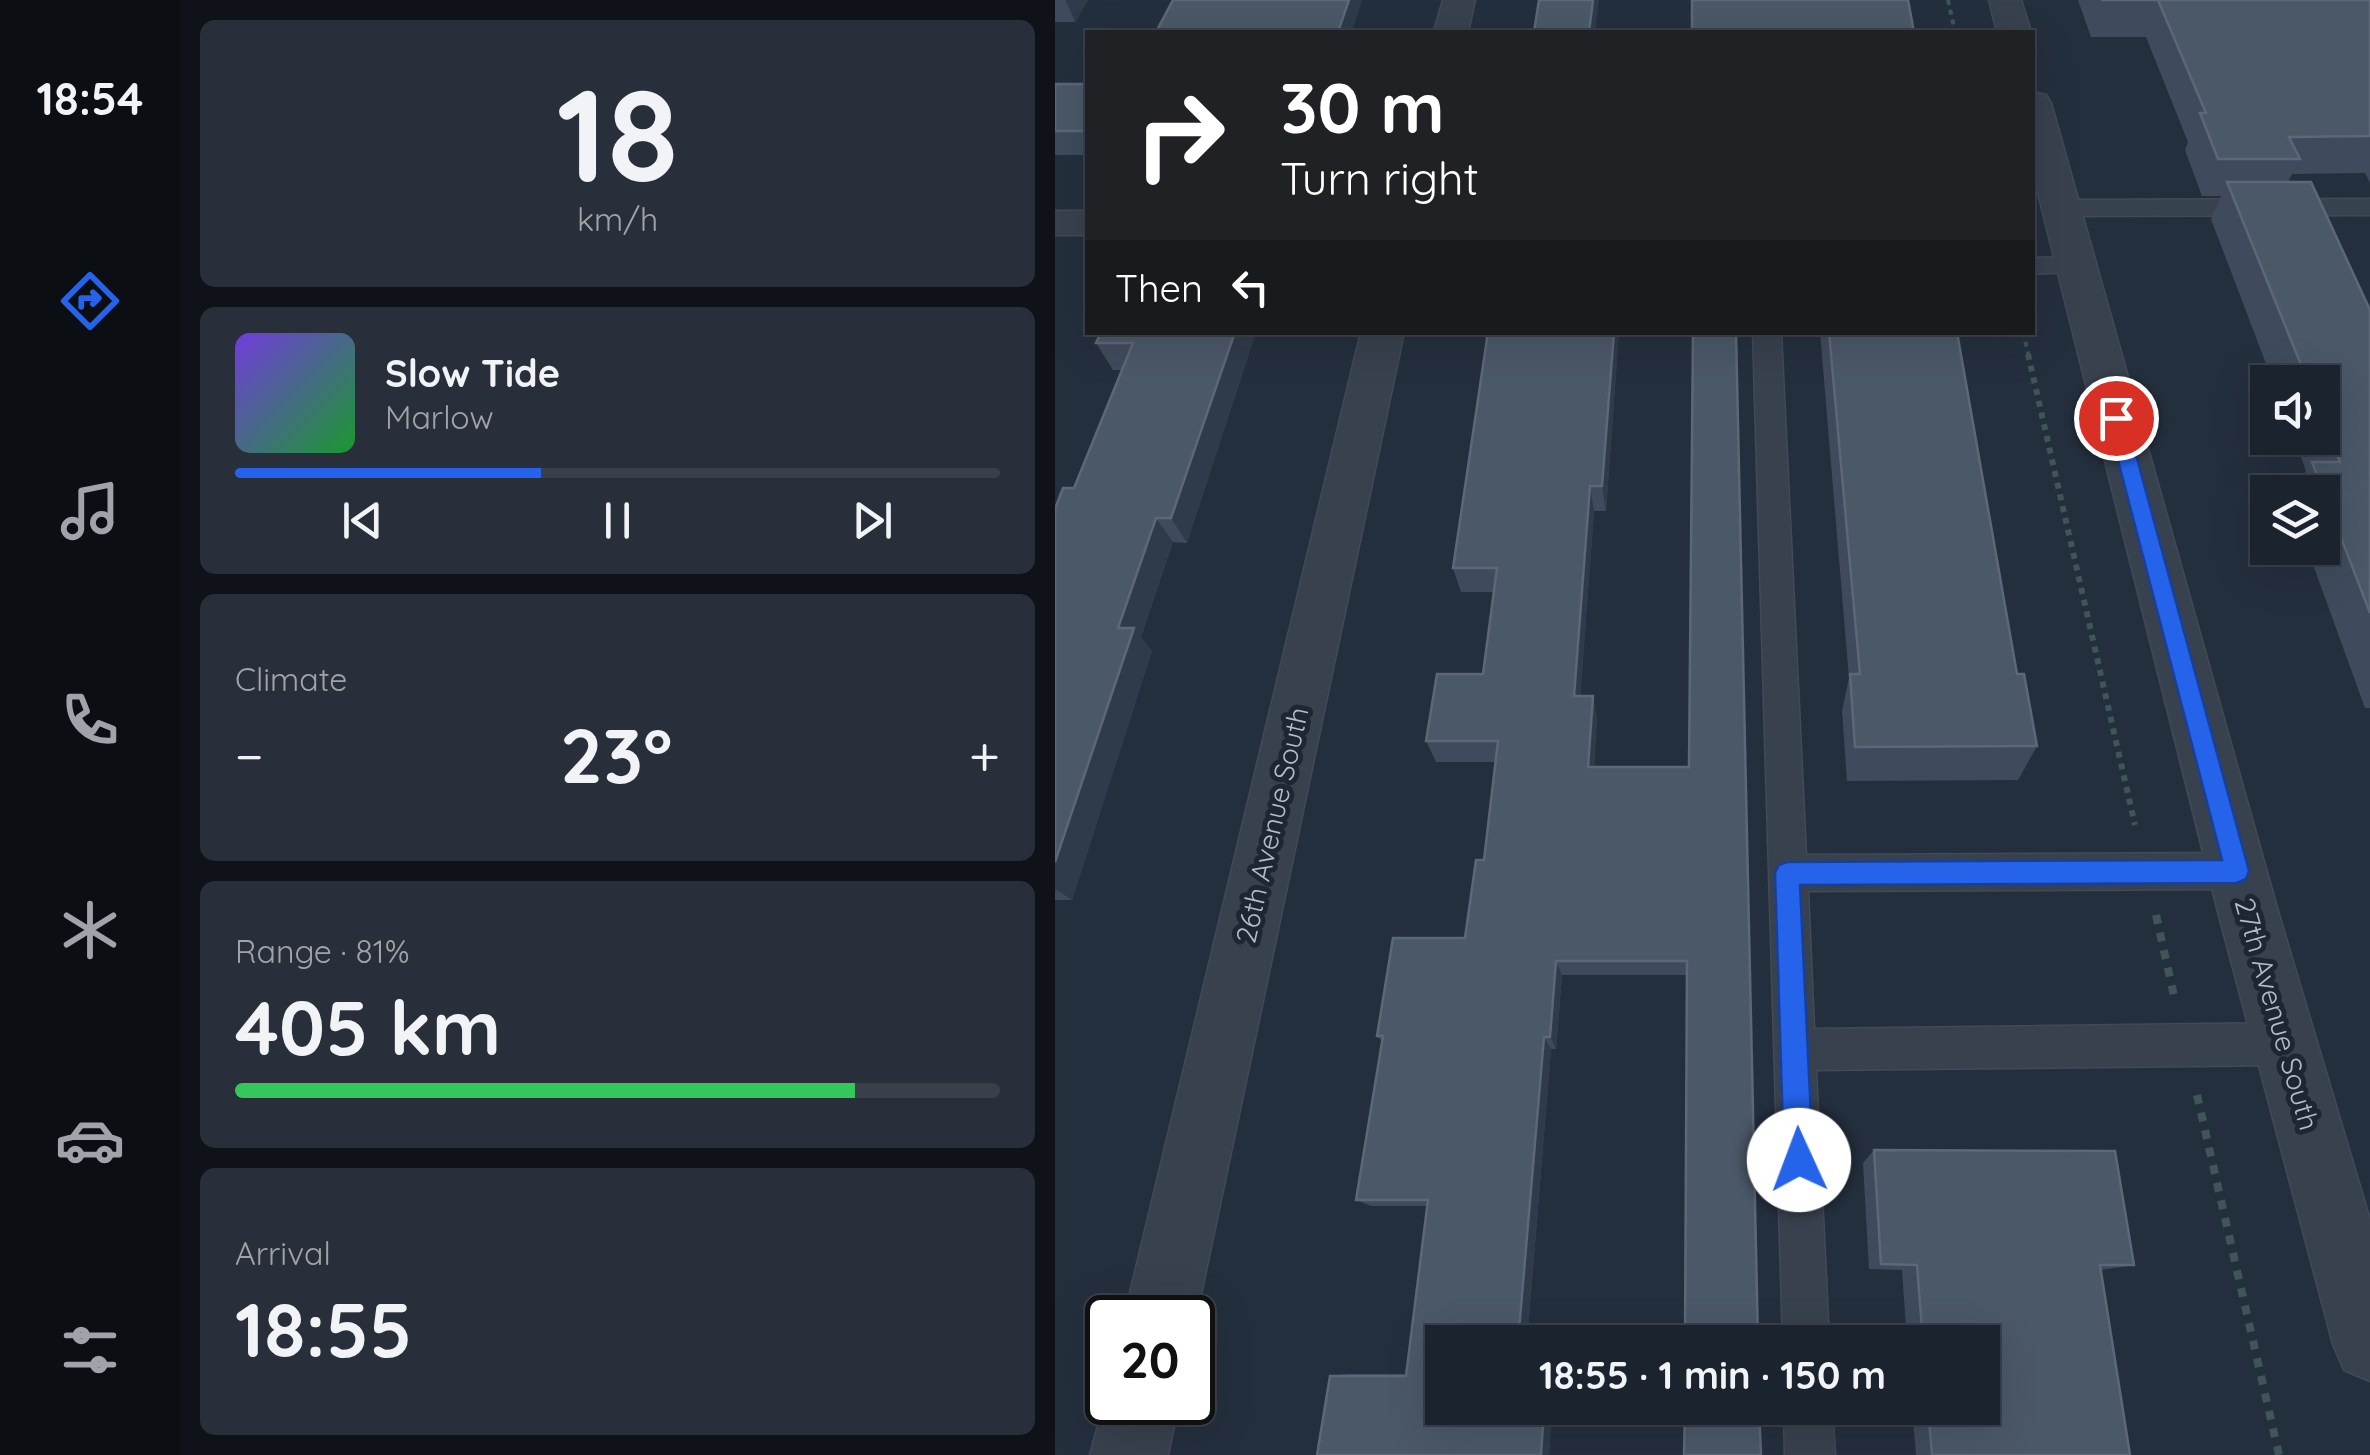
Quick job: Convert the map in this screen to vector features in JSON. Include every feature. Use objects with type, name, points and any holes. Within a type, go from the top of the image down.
[{"type":"street","points":[[1452,30],[1459,0]]},
{"type":"street","points":[[2005,0],[2013,30]]},
{"type":"street","name":"27th Avenue South","points":[[2035,114],[2049,195],[2054,266],[2237,871],[2370,1344]]},
{"type":"street","points":[[1055,223],[1085,224]]},
{"type":"street","name":"26th Avenue South","points":[[1165,1295],[1382,335]]},
{"type":"street","points":[[1129,1455],[1136,1425]]},
{"type":"lane","points":[[2049,195],[2370,207]]},
{"type":"lane","points":[[1767,335],[1804,1325]]},
{"type":"lane","points":[[1787,873],[2237,871]]},
{"type":"lane","points":[[1794,1050],[2285,1044]]},
{"type":"lane","points":[[1809,1425],[1810,1455]]},
{"type":"path","points":[[1947,0],[1954,30]]},
{"type":"building","points":[[1173,0],[1349,0],[1339,30],[1157,30]]},
{"type":"building","points":[[1539,0],[1593,0],[1589,30],[1534,30]]},
{"type":"building","points":[[1692,0],[1908,0],[1914,30],[1692,30]]},
{"type":"building","points":[[2158,0],[2370,0],[2370,136],[2289,137],[2300,159],[2218,159],[2200,113],[2206,113]]},
{"type":"building","points":[[1055,84],[1085,84],[1085,131],[1055,131]]},
{"type":"building","points":[[2227,182],[2311,182],[2370,310],[2370,613],[2340,535],[2340,475],[2317,475],[2312,462],[2340,462],[2340,365],[2301,365]]},
{"type":"building","points":[[1100,335],[1234,335],[1171,518],[1156,518],[1118,628],[1134,628],[1055,862],[1055,509],[1063,488],[1074,488],[1133,343],[1096,343]]},
{"type":"building","points":[[1488,335],[1614,335],[1602,486],[1590,486],[1574,696],[1593,696],[1588,767],[1689,767],[1693,335],[1736,335],[1758,1325],[1685,1325],[1687,961],[1556,961],[1550,1037],[1544,1037],[1519,1325],[1425,1325],[1425,1425],[1543,1425],[1541,1455],[1317,1455],[1330,1376],[1406,1376],[1428,1200],[1356,1200],[1383,1036],[1377,1036],[1393,938],[1465,938],[1476,860],[1484,860],[1498,741],[1426,741],[1437,674],[1483,674],[1497,568],[1453,568]]},
{"type":"building","points":[[1829,335],[1958,335],[2017,674],[2024,674],[2037,746],[1855,747],[1850,674],[1860,674]]},
{"type":"building","points":[[1874,1150],[2115,1151],[2134,1265],[2100,1265],[2130,1455],[1932,1455],[1929,1425],[2000,1425],[2000,1325],[1922,1325],[1917,1265],[1881,1264]]},
{"type":"building","points":[[1685,1425],[1760,1425],[1761,1455],[1684,1455]]},
{"type":"route","points":[[1799,1160],[1787,873],[2237,871],[2116,418]]}]
